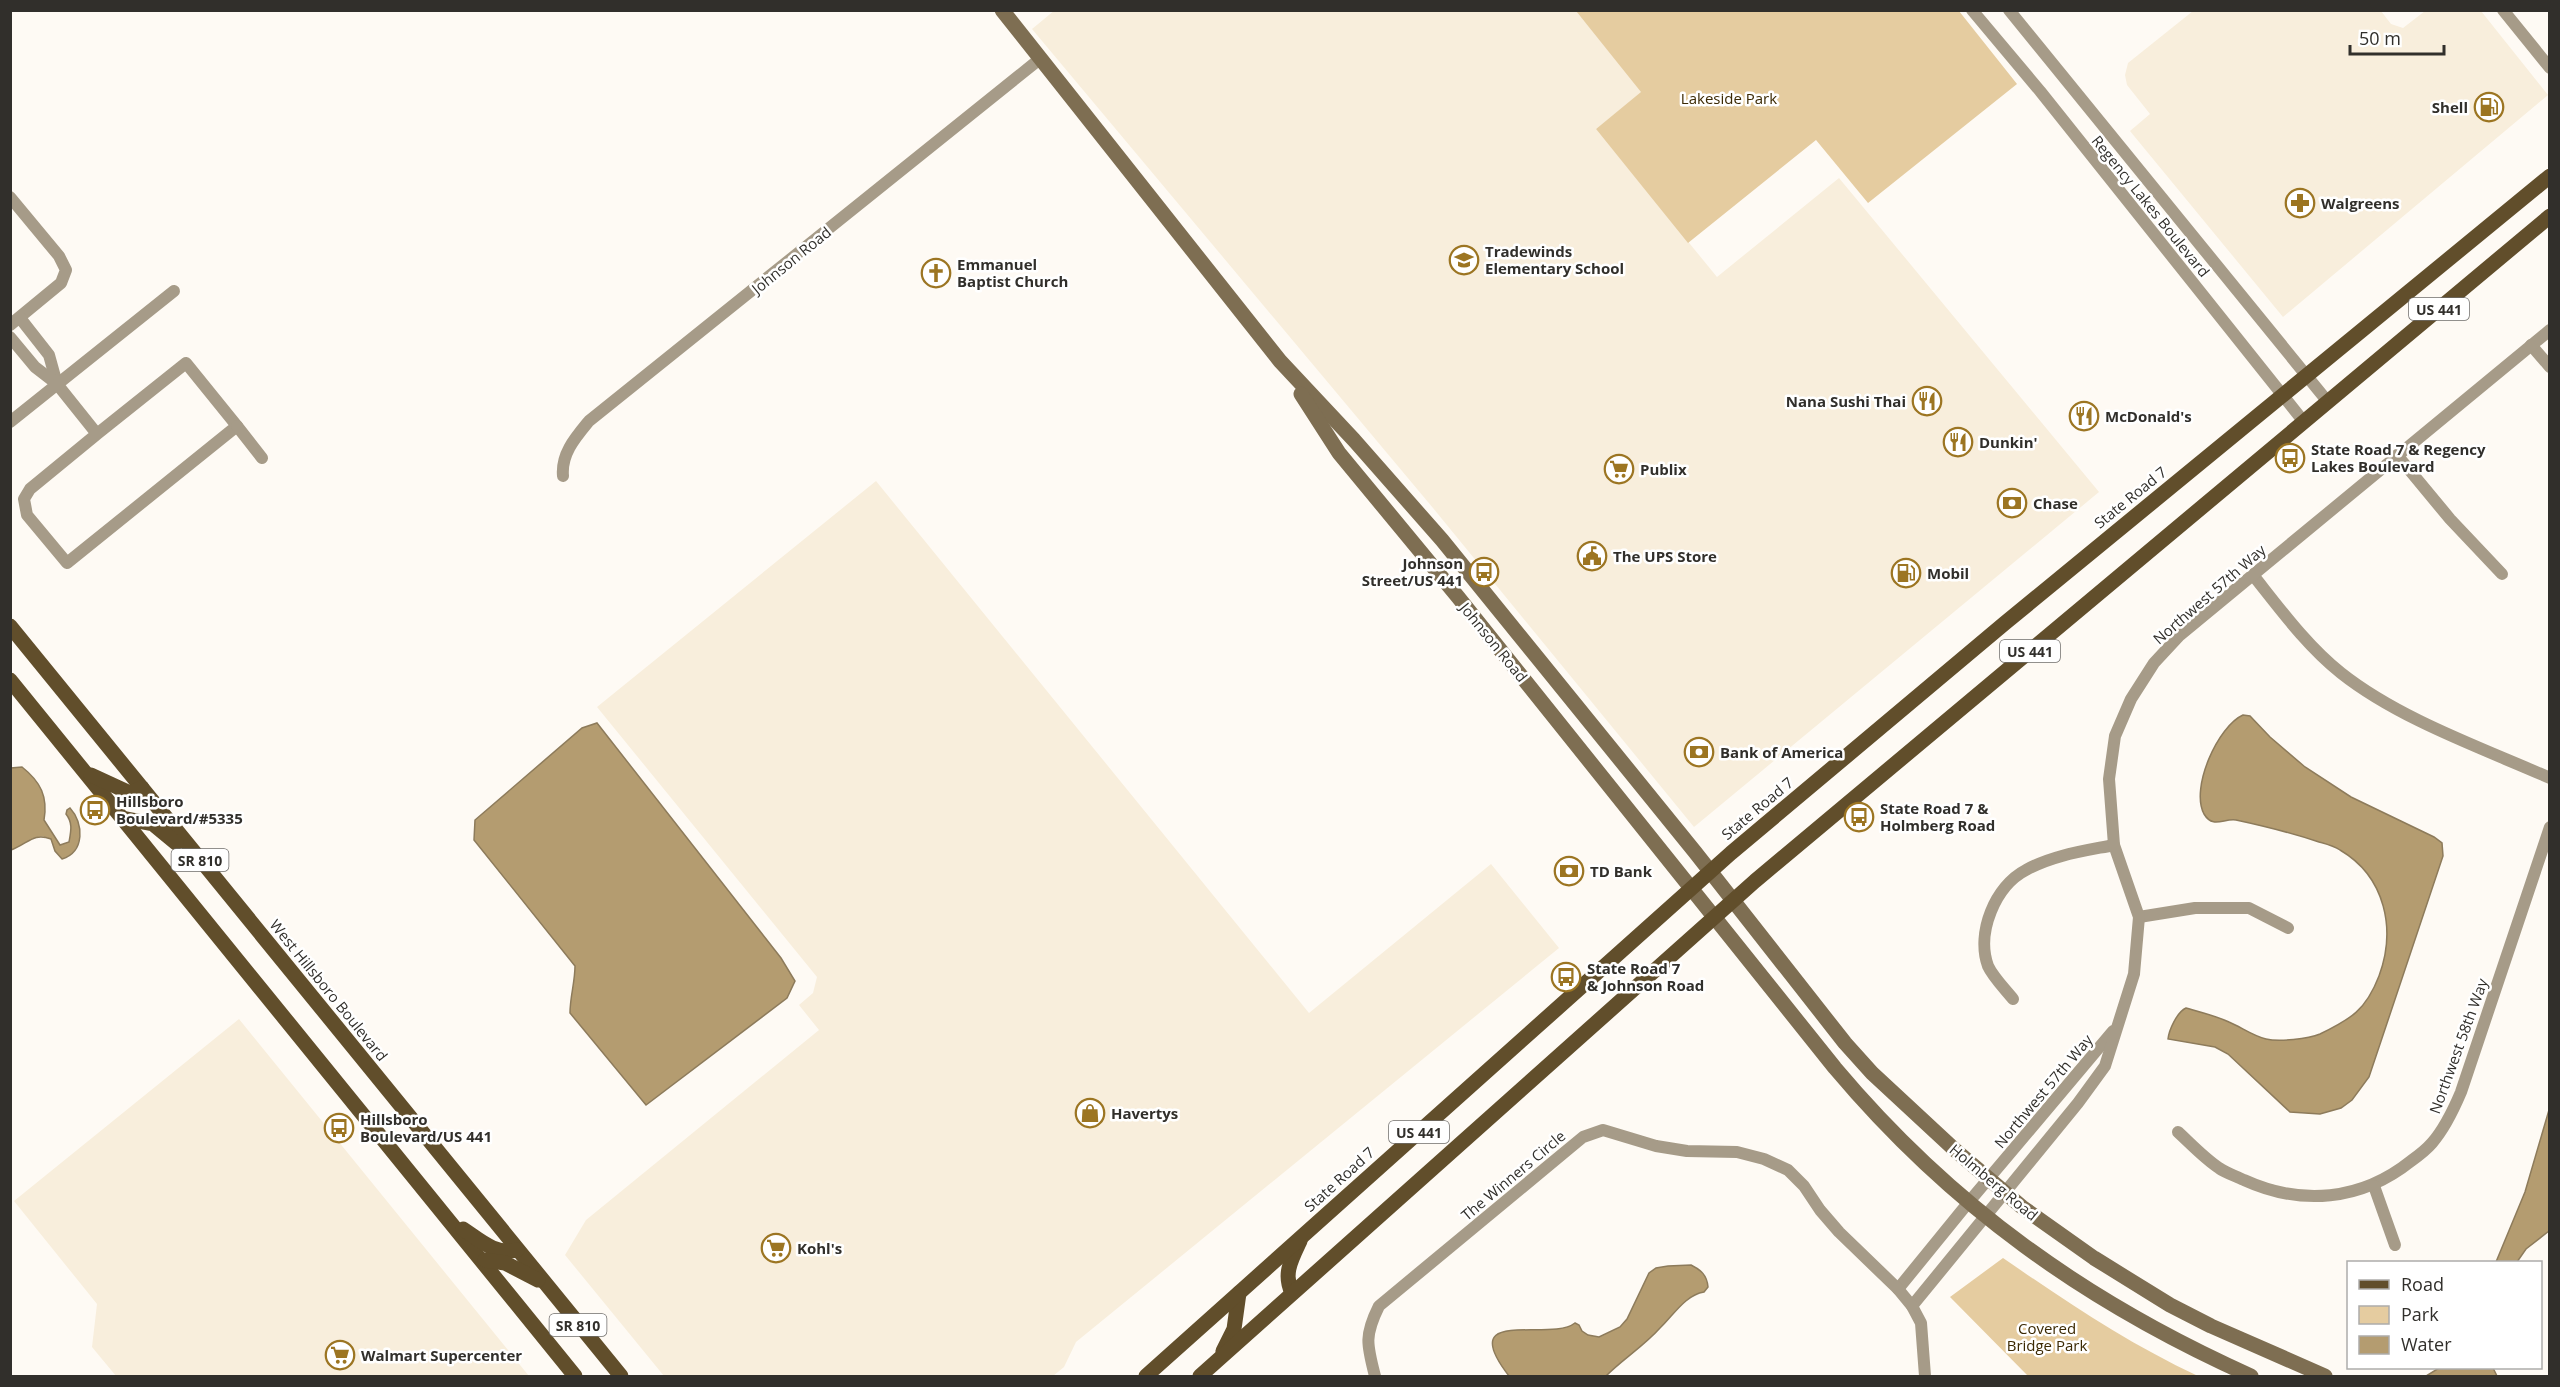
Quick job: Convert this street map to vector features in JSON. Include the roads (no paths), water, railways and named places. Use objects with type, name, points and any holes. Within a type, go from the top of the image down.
[{"type":"main road","name":"State Road 7","points":[[1146,1377],[1711,872],[1960,660],[2550,176]]},
{"type":"main road","name":"US 441","points":[[1200,1377],[1732,901],[2550,216]]},
{"type":"main road","name":"West Hillsboro Boulevard","points":[[10,626],[621,1377]]},
{"type":"main road","name":"SR 810","points":[[10,680],[575,1377]]},
{"type":"main road","points":[[83,771],[130,794],[142,788]]},
{"type":"main road","points":[[123,818],[146,821],[162,829],[223,888]]},
{"type":"main road","points":[[449,1219],[496,1251],[505,1253],[517,1250]]},
{"type":"main road","points":[[1292,1293],[1287,1276],[1302,1236]]},
{"type":"main road","points":[[481,1260],[505,1263],[543,1283]]},
{"type":"main road","points":[[1219,1359],[1234,1329],[1239,1293]]},
{"type":"street","name":"Johnson Road","points":[[1002,10],[1280,361],[1420,514],[1711,872],[1732,901]]},
{"type":"street","name":"Regency Lakes Boulevard","points":[[1972,10],[2047,100],[2304,422]]},
{"type":"street","name":"Regency Lakes Boulevard","points":[[2009,10],[2328,402]]},
{"type":"street","points":[[2503,10],[2550,68]]},
{"type":"street","name":"Johnson Road","points":[[563,477],[562,464],[570,446],[589,421],[1041,58]]},
{"type":"street","points":[[10,197],[59,256],[66,270],[61,282],[15,322],[49,355],[57,384]]},
{"type":"street","points":[[10,422],[174,291]]},
{"type":"street","name":"Northwest 57th Way","points":[[1912,1306],[2078,1103],[2105,1066],[2134,974],[2139,917],[2114,845],[2109,779],[2115,736],[2131,699],[2154,663],[2180,635],[2550,330]]},
{"type":"street","points":[[10,337],[35,367],[57,384],[97,434]]},
{"type":"street","points":[[2531,345],[2550,367]]},
{"type":"street","name":"Johnson Road","points":[[1280,361],[1339,453],[1421,550],[1715,917]]},
{"type":"street","points":[[237,426],[67,563],[27,515],[24,499],[30,489],[186,363],[237,426],[262,458]]},
{"type":"street","points":[[1339,453],[1356,458],[1366,466],[1405,511],[1420,514]]},
{"type":"street","points":[[2397,455],[2450,519],[2502,574]]},
{"type":"street","points":[[2253,575],[2306,640],[2342,674],[2427,724],[2550,778]]},
{"type":"street","name":"Northwest 58th Way","points":[[2178,1132],[2219,1169],[2252,1184],[2284,1194],[2315,1197],[2373,1186],[2430,1146],[2446,1124],[2461,1092],[2550,827]]},
{"type":"street","points":[[2013,999],[1989,968],[1984,949],[1987,923],[2001,893],[2023,870],[2054,857],[2114,845]]},
{"type":"street","name":"Holmberg Road","points":[[1732,901],[1859,1060],[2005,1193],[2094,1258],[2170,1305],[2325,1377]]},
{"type":"street","points":[[2139,917],[2195,908],[2249,908],[2288,928]]},
{"type":"street","name":"Holmberg Road","points":[[1715,917],[1866,1105],[1899,1140],[1968,1203],[2089,1292],[2162,1334],[2251,1377]]},
{"type":"street","name":"Northwest 57th Way","points":[[1898,1289],[2117,1025]]},
{"type":"street","name":"The Winners Circle","points":[[1375,1377],[1368,1348],[1369,1327],[1379,1306],[1583,1137],[1603,1130],[1656,1146],[1687,1151],[1737,1152],[1764,1159],[1788,1170],[1804,1186],[1839,1232],[1898,1289],[1912,1306],[1921,1323],[1925,1377]]},
{"type":"street","points":[[2373,1186],[2395,1245]]},
{"type":"water","points":[[2243,715],[2250,716],[2305,767],[2351,797],[2442,843],[2443,856],[2369,1077],[2352,1100],[2341,1108],[2320,1114],[2290,1112],[2228,1054],[2215,1047],[2168,1039],[2174,1022],[2186,1008],[2224,1020],[2266,1039],[2293,1039],[2320,1034],[2349,1018],[2363,1005],[2374,988],[2384,958],[2387,941],[2383,906],[2368,875],[2356,861],[2327,844],[2236,820],[2215,822],[2204,814],[2201,789],[2209,759],[2224,731]]},
{"type":"water","points":[[597,723],[781,958],[795,981],[787,998],[646,1105],[570,1013],[575,966],[474,840],[475,820],[582,728]]},
{"type":"water","points":[[22,767],[34,778],[42,790],[45,804],[44,820],[60,845],[69,842],[71,827],[66,814],[67,810],[70,808],[75,814],[80,829],[78,844],[70,855],[62,859],[55,851],[51,839],[45,837],[35,838],[11,850],[11,768]]},
{"type":"water","points":[[2549,1110],[2549,1231],[2526,1249],[2518,1261],[2496,1261],[2525,1192]]},
{"type":"water","points":[[1691,1265],[1703,1273],[1708,1287],[1704,1292],[1685,1302],[1654,1335],[1606,1376],[1509,1376],[1495,1354],[1493,1341],[1499,1333],[1512,1330],[1546,1330],[1563,1328],[1575,1323],[1588,1335],[1599,1337],[1620,1327],[1627,1319],[1649,1273],[1656,1268]]},
{"type":"water","points":[[2437,1369],[2494,1369],[2497,1376],[2426,1376]]},
{"type":"place","name":"Shell","points":[[2489,107]]},
{"type":"place","name":"Walgreens","points":[[2300,203]]},
{"type":"place","name":"Tradewinds Elementary School","points":[[1464,260]]},
{"type":"place","name":"Emmanuel Baptist Church","points":[[936,273]]},
{"type":"place","name":"Nana Sushi Thai","points":[[1927,401]]},
{"type":"place","name":"McDonald's","points":[[2084,416]]},
{"type":"place","name":"Dunkin'","points":[[1958,442]]},
{"type":"place","name":"State Road 7 & Regency Lakes Boulevard","points":[[2290,458]]},
{"type":"place","name":"Publix","points":[[1619,469]]},
{"type":"place","name":"Chase","points":[[2012,503]]},
{"type":"place","name":"The UPS Store","points":[[1592,556]]},
{"type":"place","name":"Johnson Street/US 441","points":[[1484,572]]},
{"type":"place","name":"Mobil","points":[[1906,573]]},
{"type":"place","name":"Bank of America","points":[[1699,752]]},
{"type":"place","name":"Hillsboro Boulevard/#5335","points":[[95,810]]},
{"type":"place","name":"State Road 7 & Holmberg Road","points":[[1859,817]]},
{"type":"place","name":"TD Bank","points":[[1569,871]]},
{"type":"place","name":"State Road 7 & Johnson Road","points":[[1566,977]]},
{"type":"place","name":"Havertys","points":[[1090,1113]]},
{"type":"place","name":"Hillsboro Boulevard/US 441","points":[[339,1128]]},
{"type":"place","name":"Kohl's","points":[[776,1248]]},
{"type":"place","name":"Walmart Supercenter","points":[[340,1355]]},
{"type":"park label","name":"Lakeside Park","points":[[1729,98]]},
{"type":"park label","name":"Covered Bridge Park","points":[[2047,1336]]}]
